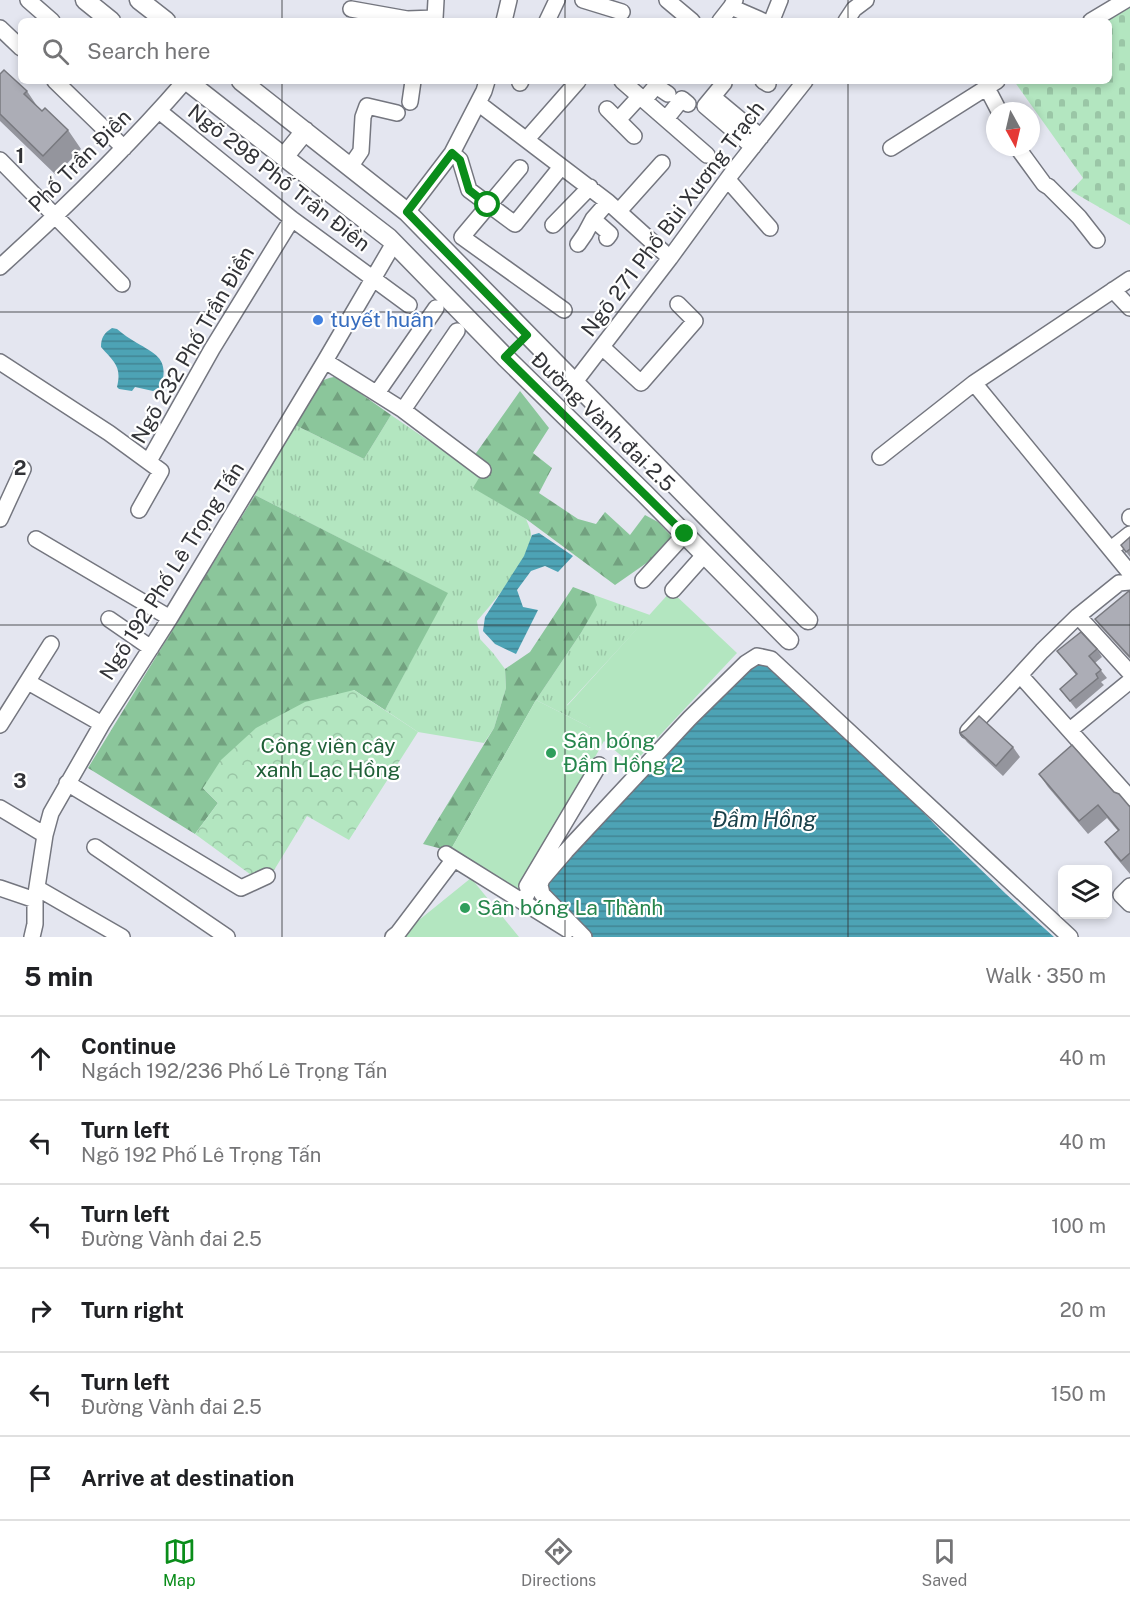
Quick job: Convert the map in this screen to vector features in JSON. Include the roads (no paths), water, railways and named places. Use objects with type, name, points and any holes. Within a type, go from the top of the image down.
[{"type":"main road","points":[[85,0],[107,18]]},
{"type":"main road","points":[[139,0],[162,18]]},
{"type":"main road","name":"Đường Vành đai 2.5","points":[[190,84],[389,238],[789,640]]},
{"type":"main road","name":"Đường Vành đai 2.5","points":[[245,84],[407,212],[808,620]]},
{"type":"main road","points":[[284,157],[305,131]]},
{"type":"main road","points":[[505,357],[527,335]]},
{"type":"main road","points":[[739,588],[756,568]]},
{"type":"street","points":[[28,0],[49,18]]},
{"type":"street","points":[[435,18],[436,0]]},
{"type":"street","points":[[505,18],[509,0]]},
{"type":"street","points":[[548,18],[557,0]]},
{"type":"street","points":[[583,0],[623,11]]},
{"type":"street","points":[[667,0],[688,18]]},
{"type":"street","points":[[771,18],[780,0]]},
{"type":"street","points":[[848,18],[854,9],[866,0]]},
{"type":"street","points":[[1096,18],[1126,0]]},
{"type":"street","points":[[722,18],[733,4],[763,18]]},
{"type":"street","points":[[351,9],[401,18]]},
{"type":"street","points":[[0,28],[18,45]]},
{"type":"street","points":[[58,84],[124,148]]},
{"type":"street","name":"Phố Trần Điền","points":[[0,267],[56,217],[183,84]]},
{"type":"street","points":[[409,84],[410,102]]},
{"type":"street","points":[[407,212],[452,153],[486,84]]},
{"type":"street","points":[[526,139],[575,84]]},
{"type":"street","points":[[626,84],[642,98],[672,105]]},
{"type":"street","points":[[723,84],[705,106],[757,142]]},
{"type":"street","name":"Ngõ 271 Phố Bùi Xương Trạch","points":[[574,383],[803,84]]},
{"type":"street","points":[[891,148],[992,84],[997,102]]},
{"type":"street","points":[[634,136],[613,114],[642,98],[657,86],[706,155]]},
{"type":"street","points":[[478,103],[614,206],[670,258]]},
{"type":"street","points":[[350,167],[361,151],[363,117],[367,106],[397,113]]},
{"type":"street","name":"Ngõ 298 Phố Trần Điền","points":[[159,111],[292,219],[409,305]]},
{"type":"street","points":[[452,153],[460,160],[469,190],[515,224],[561,167]]},
{"type":"street","points":[[1024,156],[1044,184],[1079,217],[1097,240]]},
{"type":"street","points":[[0,160],[122,284]]},
{"type":"street","points":[[579,246],[593,219],[614,206],[662,163]]},
{"type":"street","points":[[520,168],[462,237],[564,310]]},
{"type":"street","points":[[728,180],[770,228]]},
{"type":"street","points":[[553,225],[590,187]]},
{"type":"street","name":"Ngõ 232 Phố Trần Điền","points":[[0,362],[149,462],[212,349],[292,219]]},
{"type":"street","points":[[593,219],[610,234],[607,238]]},
{"type":"street","name":"Ngõ 192 Phố Lê Trọng Tấn","points":[[32,937],[45,835],[51,813],[102,724],[170,618],[326,361],[394,243]]},
{"type":"street","points":[[880,457],[974,383],[1130,279]]},
{"type":"street","points":[[1113,290],[1130,308]]},
{"type":"street","points":[[602,347],[641,383],[695,321],[678,304]]},
{"type":"street","points":[[377,393],[436,308]]},
{"type":"street","points":[[403,410],[457,331]]},
{"type":"street","points":[[326,361],[403,410],[483,470]]},
{"type":"street","points":[[974,383],[1130,573]]},
{"type":"street","points":[[139,510],[161,471],[149,462]]},
{"type":"street","points":[[0,519],[23,469]]},
{"type":"street","points":[[643,580],[685,534]]},
{"type":"street","points":[[1111,549],[1130,534]]},
{"type":"street","points":[[36,539],[170,618]]},
{"type":"street","points":[[673,590],[705,554]]},
{"type":"street","points":[[966,733],[1042,651],[1078,616],[1119,583],[1130,582]]},
{"type":"street","points":[[1078,616],[1130,673]]},
{"type":"street","points":[[110,619],[151,648]]},
{"type":"street","points":[[0,725],[51,644]]},
{"type":"street","points":[[569,928],[542,894],[540,885],[542,879],[690,717],[746,663],[757,656],[771,658],[1070,937]]},
{"type":"street","points":[[1020,675],[1130,798]]},
{"type":"street","points":[[1070,730],[1130,681]]},
{"type":"street","points":[[28,682],[102,724]]},
{"type":"street","points":[[523,901],[530,890],[527,886],[599,765]]},
{"type":"street","points":[[67,783],[241,888],[267,876]]},
{"type":"street","points":[[0,808],[45,835]]},
{"type":"street","points":[[95,847],[227,937]]},
{"type":"street","points":[[393,937],[450,856],[584,937]]},
{"type":"street","points":[[1130,886],[1121,895],[1130,904]]},
{"type":"street","points":[[0,888],[36,894],[122,937]]},
{"type":"water","points":[[112,328],[117,329],[160,359],[164,370],[161,387],[153,391],[135,387],[132,391],[117,387],[118,369],[101,347],[104,336]]},
{"type":"water","points":[[539,533],[573,556],[558,572],[545,566],[531,571],[517,590],[523,607],[538,610],[516,654],[495,644],[483,631],[485,617],[524,556],[532,535]]},
{"type":"water","name":"Đầm Hồng","points":[[768,664],[898,786],[1006,894],[1054,937],[588,937],[552,901],[545,881],[748,665]]},
{"type":"place","name":"tuyết huân","points":[[318,320]]},
{"type":"place","name":"Sân bóng Đầm Hồng 2","points":[[551,753]]},
{"type":"place","name":"Sân bóng La Thành","points":[[465,908]]},
{"type":"park label","name":"Công viên cây xanh Lạc Hồng","points":[[328,758]]}]
